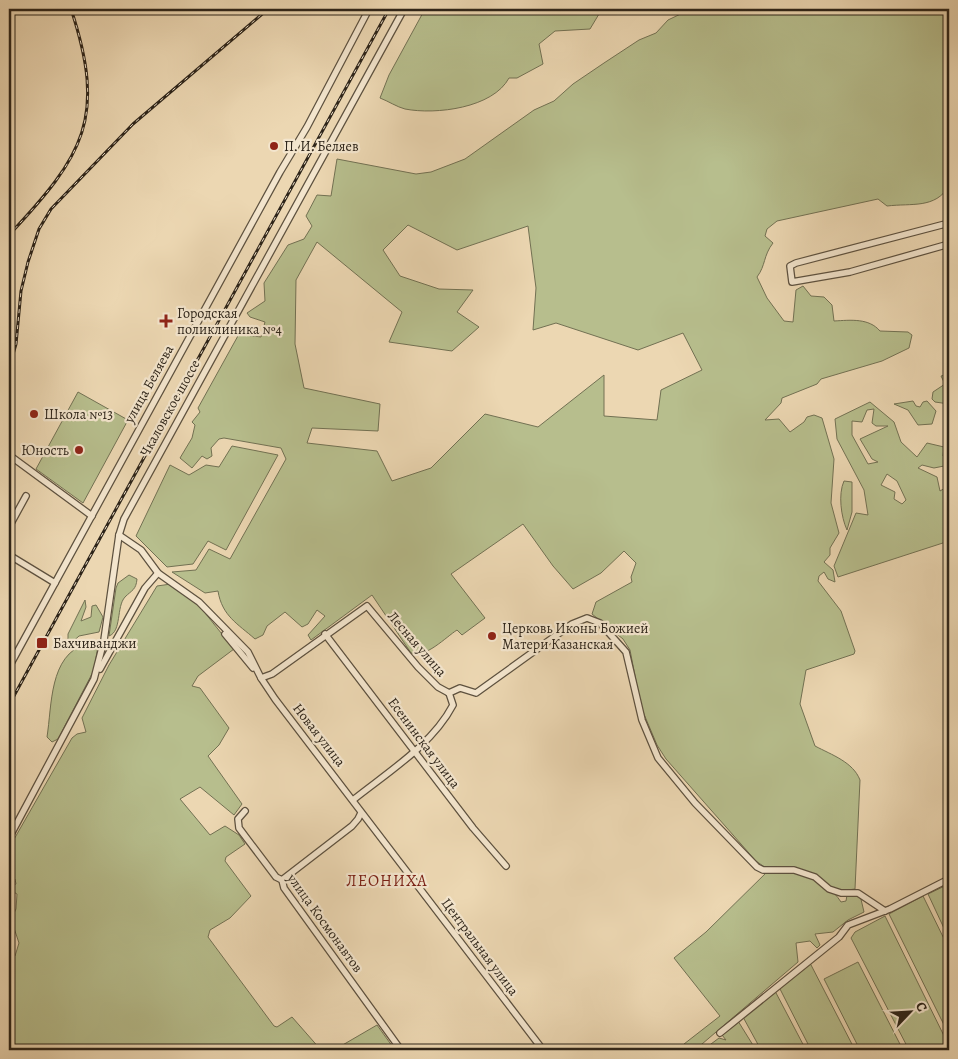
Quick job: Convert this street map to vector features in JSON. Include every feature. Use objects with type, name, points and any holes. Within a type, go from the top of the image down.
[{"type":"street","name":"улица Беляева","points":[[9,667],[280,172],[307,127],[369,9]]},
{"type":"street","name":"Чкаловское шоссе","points":[[9,838],[94,679],[104,640],[119,535],[124,519],[404,9]]},
{"type":"street","points":[[949,223],[796,263],[790,266],[792,282],[850,272],[949,244]]},
{"type":"street","points":[[9,456],[92,516]]},
{"type":"street","points":[[9,527],[26,496]]},
{"type":"street","name":"Новая улица","points":[[119,535],[148,556],[158,573],[199,602],[217,623],[248,652],[259,676],[361,813]]},
{"type":"street","points":[[9,555],[55,583]]},
{"type":"street","points":[[94,679],[145,588],[158,573]]},
{"type":"street","name":"Лесная улица","points":[[325,634],[365,607],[370,607],[418,667],[438,687],[449,693]]},
{"type":"street","points":[[353,800],[415,752],[448,714],[453,705],[449,693],[460,688],[476,693],[572,624],[587,618],[600,623],[626,652],[642,720],[658,758],[731,842],[757,867],[763,870],[794,870],[815,877],[829,889],[841,893],[858,893],[885,911]]},
{"type":"street","points":[[259,676],[272,674],[325,634]]},
{"type":"street","name":"Есенинская улица","points":[[325,634],[473,828],[506,866]]},
{"type":"street","points":[[104,640],[114,644]]},
{"type":"street","name":"улица Космонавтов","points":[[246,811],[238,820],[240,828],[276,877],[282,880],[284,888],[401,1050]]},
{"type":"street","points":[[282,880],[352,826],[361,813]]},
{"type":"street","name":"Центральная улица","points":[[361,813],[543,1050]]},
{"type":"street","points":[[720,1033],[839,937],[848,925],[885,911],[949,880]]},
{"type":"green space","points":[[425,9],[602,9],[590,29],[555,31],[539,44],[543,64],[517,78],[509,78],[501,88],[490,96],[477,103],[463,107],[447,110],[418,111],[399,107],[380,98],[389,75]]},
{"type":"green space","points":[[691,9],[949,9],[949,186],[930,202],[887,206],[878,199],[777,221],[767,229],[765,236],[773,243],[757,277],[767,298],[784,321],[793,322],[796,290],[803,286],[811,296],[824,297],[832,305],[834,321],[865,322],[880,331],[908,332],[912,335],[909,348],[882,361],[821,379],[817,384],[782,398],[781,403],[765,420],[779,419],[790,432],[804,422],[807,417],[814,415],[822,418],[834,459],[831,503],[839,533],[830,548],[830,555],[824,562],[833,570],[835,582],[828,579],[824,572],[819,576],[818,581],[841,611],[855,651],[854,654],[806,670],[800,704],[815,746],[847,764],[860,780],[855,889],[839,891],[828,887],[815,876],[766,868],[756,861],[666,759],[657,745],[641,707],[630,650],[623,639],[592,614],[596,602],[632,582],[631,577],[636,563],[624,551],[601,573],[573,589],[553,566],[523,524],[451,574],[485,618],[462,635],[457,630],[429,650],[417,654],[411,653],[372,595],[311,640],[308,635],[325,616],[317,610],[308,624],[302,627],[285,612],[267,626],[263,635],[255,639],[227,613],[220,600],[218,591],[205,593],[172,572],[196,570],[209,549],[230,559],[286,459],[281,448],[224,438],[219,439],[211,448],[212,456],[207,459],[202,456],[192,468],[180,458],[192,438],[195,425],[192,422],[200,412],[198,408],[239,334],[261,337],[265,322],[250,317],[247,313],[265,301],[264,283],[288,245],[304,239],[312,226],[306,216],[317,195],[331,196],[337,159],[416,174],[431,172],[465,159],[534,110],[554,101],[573,84],[604,63],[639,40],[656,33],[668,20]],"holes":[[[408,225],[457,250],[528,226],[536,288],[533,330],[556,323],[638,350],[683,333],[702,370],[661,390],[657,420],[604,416],[604,375],[538,427],[485,414],[431,468],[392,481],[377,451],[307,443],[312,428],[378,431],[380,404],[304,388],[295,344],[296,280],[317,242],[402,312],[389,342],[452,351],[479,327],[457,312],[473,290],[439,289],[400,276],[383,250]]]},
{"type":"green space","points":[[949,374],[949,404],[935,402],[932,399],[933,392],[945,384],[941,376]]},
{"type":"green space","name":"Юность","points":[[78,392],[128,420],[83,503],[36,469]]},
{"type":"green space","points":[[913,401],[916,406],[920,407],[923,402],[927,401],[936,411],[932,424],[918,425],[908,410],[894,404]]},
{"type":"green space","points":[[870,402],[894,422],[901,442],[917,457],[927,443],[944,447],[943,456],[949,454],[949,465],[934,468],[922,465],[918,468],[937,477],[940,491],[945,488],[949,469],[949,541],[838,577],[834,566],[856,513],[868,515],[864,490],[837,439],[835,419]],"holes":[[[874,409],[872,423],[876,426],[888,426],[860,439],[872,459],[878,462],[868,464],[852,435],[852,421],[862,422],[867,410]],[[887,474],[897,481],[906,500],[902,504],[894,499],[895,492],[881,485]]]},
{"type":"green space","points":[[232,446],[278,455],[226,550],[208,541],[193,564],[167,567],[136,536],[170,465],[189,475],[206,465],[219,467]]},
{"type":"green space","points":[[844,481],[852,482],[852,512],[847,530],[841,506],[841,492]]},
{"type":"green space","points":[[129,575],[137,579],[136,585],[122,601],[116,629],[109,636],[116,588],[118,583]]},
{"type":"green space","points":[[171,584],[197,603],[234,649],[198,676],[192,686],[200,688],[229,728],[219,745],[208,756],[242,804],[234,815],[200,787],[180,799],[210,835],[225,826],[239,835],[245,844],[226,857],[225,861],[251,896],[230,918],[210,930],[208,937],[274,1026],[277,1027],[292,1017],[321,1050],[9,1050],[9,967],[12,965],[11,958],[15,956],[19,943],[11,919],[16,909],[17,894],[12,891],[12,886],[16,884],[15,879],[9,879],[9,848],[72,738],[77,734],[86,732],[82,718],[109,665],[157,586]]},
{"type":"green space","points":[[85,600],[86,607],[81,621],[91,617],[92,606],[96,605],[103,617],[99,632],[79,636],[68,646],[68,634]]},
{"type":"green space","points":[[86,644],[98,646],[94,670],[58,739],[52,742],[47,737],[54,683],[65,659],[74,650]]},
{"type":"green space","points":[[768,871],[789,872],[809,877],[827,886],[841,902],[846,901],[847,895],[860,895],[864,912],[848,920],[833,932],[815,934],[820,945],[817,948],[810,941],[796,943],[798,962],[695,1050],[685,1050],[687,1049],[684,1044],[720,1016],[674,958],[706,932]]},
{"type":"green space","points":[[949,884],[949,939],[928,894]]},
{"type":"green space","points":[[923,896],[949,949],[949,1035],[889,914]]},
{"type":"green space","points":[[885,916],[949,1046],[949,1050],[909,1050],[851,938],[855,932]]},
{"type":"green space","points":[[858,962],[903,1050],[860,1050],[824,979]]},
{"type":"green space","points":[[810,963],[855,1050],[811,1050],[779,987]]},
{"type":"green space","points":[[775,991],[806,1050],[761,1050],[743,1017]]},
{"type":"green space","points":[[738,1021],[756,1050],[703,1050],[719,1038],[726,1040],[722,1035]]},
{"type":"green space","points":[[377,1025],[395,1050],[334,1050]]},
{"type":"railway","points":[[9,235],[35,207],[55,181],[71,157],[82,133],[87,107],[87,79],[82,47],[71,9]]},
{"type":"railway","points":[[9,368],[16,344],[21,291],[28,262],[39,229],[51,209],[133,124],[268,9]]},
{"type":"railway","points":[[9,705],[389,9]]},
{"type":"place","name":"П. И. Беляев","points":[[274,146]]},
{"type":"place","name":"Городская поликлиника №4","points":[[166,321]]},
{"type":"place","name":"Школа №13","points":[[34,414]]},
{"type":"place","name":"Юность","points":[[79,450]]},
{"type":"place","name":"Церковь Иконы Божией Матери Казанская","points":[[492,636]]},
{"type":"place","name":"Бахчиванджи","points":[[42,643]]},
{"type":"district","name":"ЛЕОНИХА","points":[[387,881]]}]
